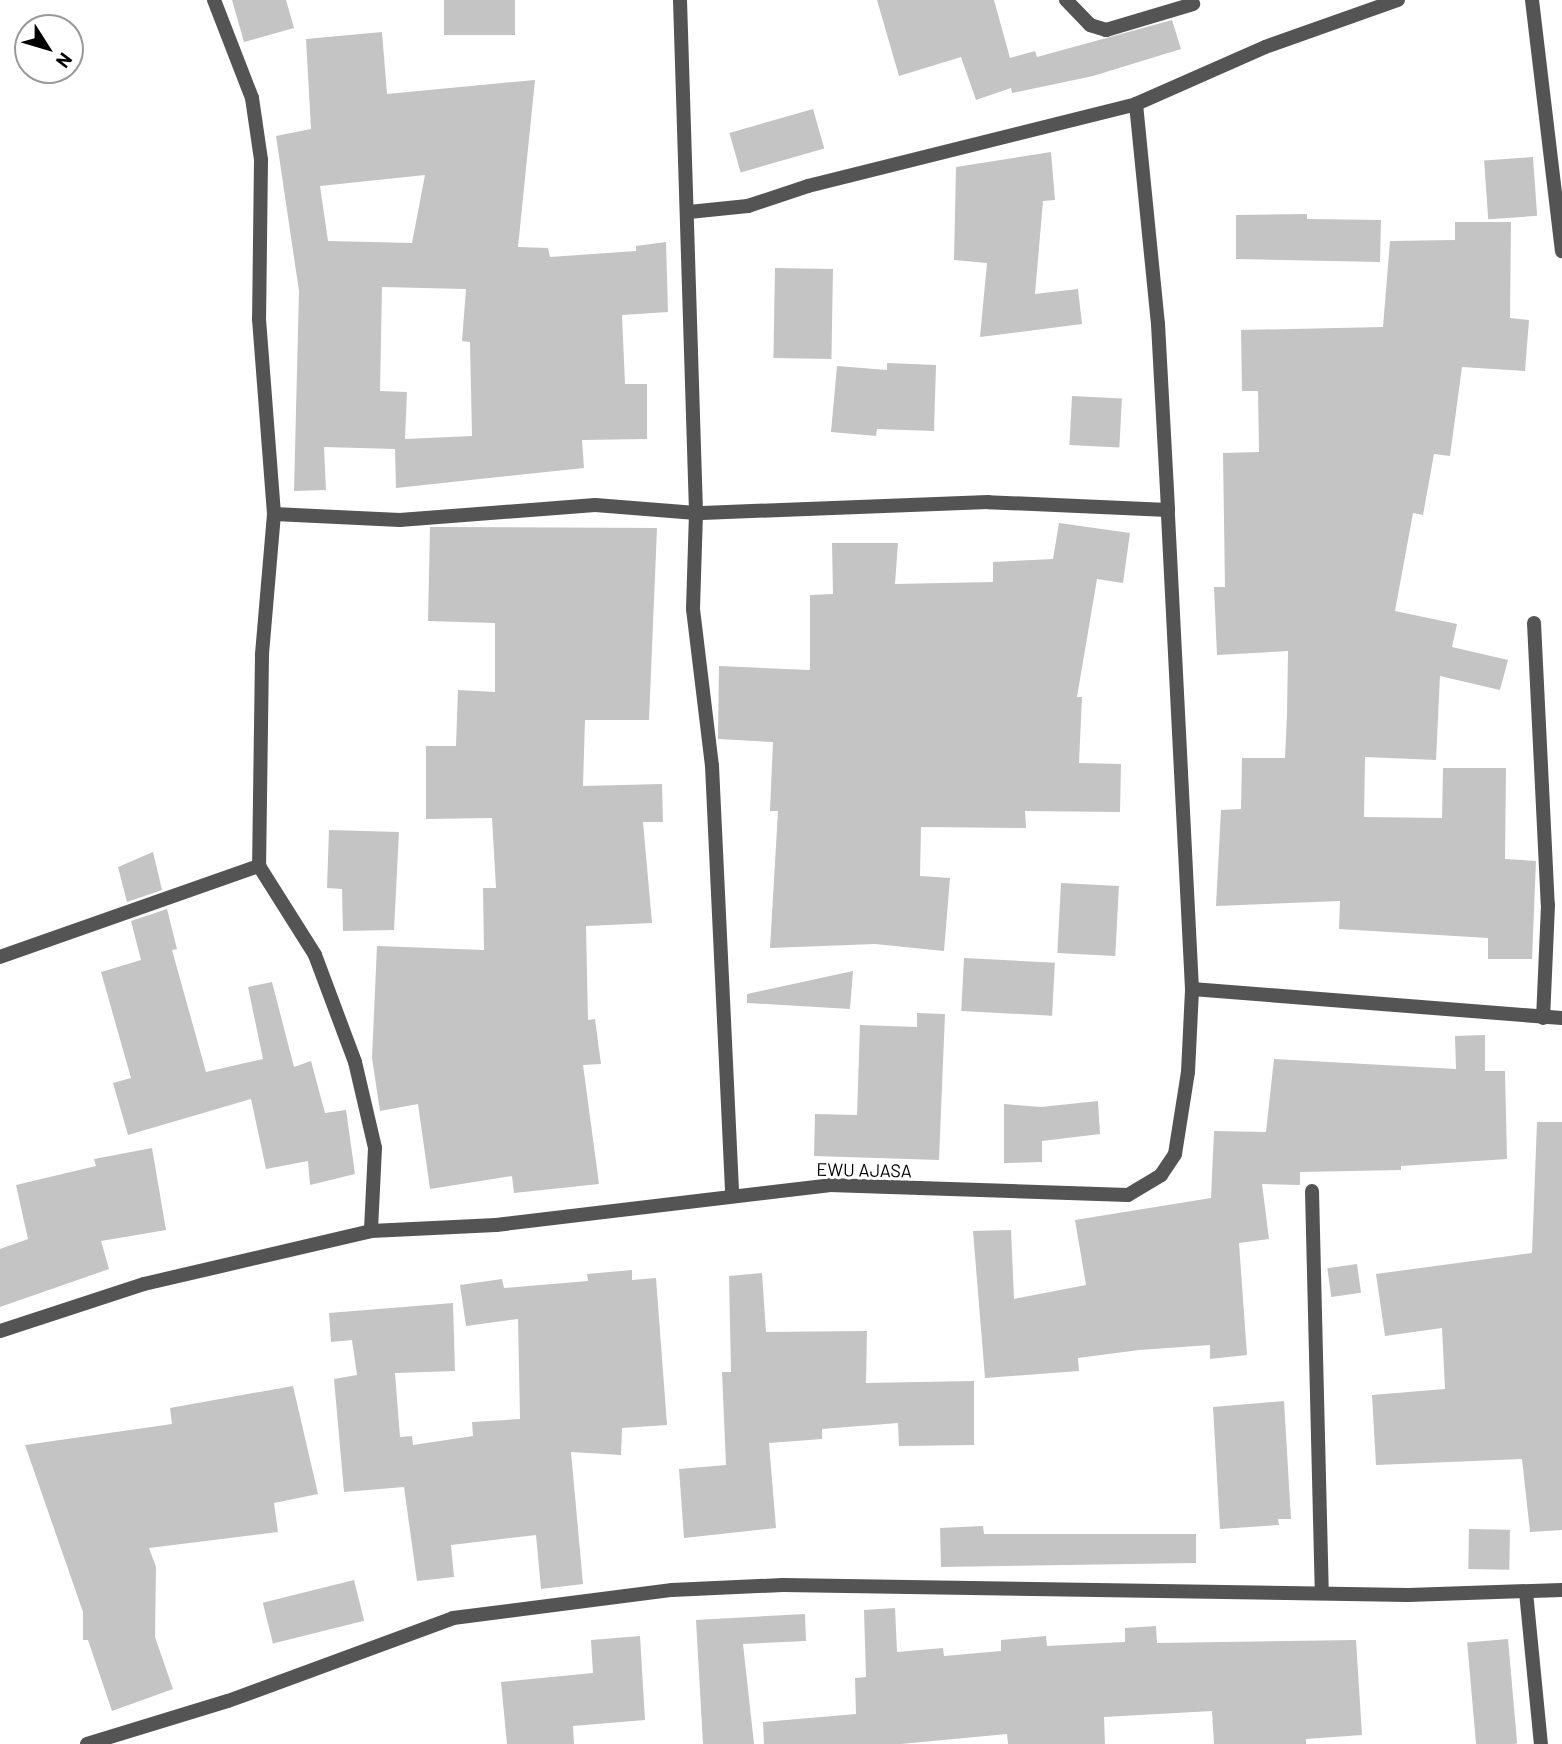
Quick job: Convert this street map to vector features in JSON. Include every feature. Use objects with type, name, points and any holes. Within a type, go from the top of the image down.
[{"type":"street","points":[[214,0],[252,98],[261,160],[259,319],[274,514],[263,629],[259,866],[315,955],[355,1062],[375,1148],[371,1231]]},
{"type":"street","points":[[680,0],[689,212],[696,513],[693,609],[712,766],[732,1196]]},
{"type":"street","points":[[1066,0],[1090,25],[1106,30],[1193,4]]},
{"type":"street","points":[[689,212],[748,206],[808,186],[1136,104],[1265,47],[1398,0]]},
{"type":"street","points":[[1532,0],[1562,251]]},
{"type":"street","name":"EWU AJASA","points":[[0,1331],[144,1284],[371,1231],[496,1225],[829,1185],[1128,1195],[1161,1175],[1175,1154],[1188,1072],[1192,989],[1158,324],[1136,104]]},
{"type":"street","points":[[274,514],[400,520],[594,505],[696,513],[988,502],[1168,510]]},
{"type":"street","points":[[1534,623],[1548,905],[1543,1017]]},
{"type":"street","points":[[0,957],[259,866]]},
{"type":"street","points":[[1192,989],[1562,1018]]},
{"type":"street","points":[[1312,1191],[1322,1591]]},
{"type":"street","points":[[87,1744],[228,1701],[453,1618],[672,1590],[783,1585],[1322,1591],[1562,1590]]},
{"type":"street","points":[[1526,1592],[1541,1744]]},
{"type":"building","points":[[232,0],[286,0],[294,28],[244,42]]},
{"type":"building","points":[[444,0],[515,0],[515,35],[444,35]]},
{"type":"building","points":[[877,0],[994,0],[1010,58],[1035,51],[1037,57],[1172,20],[1181,49],[1093,76],[1012,93],[1011,88],[976,100],[961,57],[899,76]]},
{"type":"building","points":[[382,32],[387,94],[535,80],[518,247],[548,248],[550,257],[636,251],[636,246],[666,242],[668,312],[622,315],[625,384],[647,384],[647,439],[582,440],[584,468],[396,488],[395,449],[324,447],[326,490],[294,491],[299,291],[276,136],[311,129],[306,39]],"holes":[[[425,175],[412,243],[328,241],[320,186]],[[382,287],[466,289],[462,341],[470,342],[472,436],[405,439],[407,392],[380,391]]]},
{"type":"building","points":[[813,109],[824,148],[741,172],[729,133]]},
{"type":"building","points":[[1051,152],[1055,200],[1043,201],[1035,294],[1078,289],[1082,324],[980,337],[987,263],[954,260],[956,167]]},
{"type":"building","points":[[1533,157],[1537,216],[1488,219],[1484,160]]},
{"type":"building","points":[[1307,214],[1307,219],[1381,220],[1380,262],[1236,259],[1236,215]]},
{"type":"building","points":[[1455,222],[1511,222],[1510,318],[1529,320],[1525,371],[1462,367],[1450,456],[1434,454],[1423,515],[1413,513],[1395,611],[1457,624],[1452,647],[1508,660],[1500,690],[1440,676],[1436,760],[1365,757],[1364,817],[1442,818],[1443,768],[1506,768],[1505,859],[1536,861],[1532,959],[1488,959],[1488,938],[1339,929],[1340,901],[1216,906],[1221,810],[1241,809],[1242,758],[1285,758],[1287,715],[1288,651],[1217,655],[1214,587],[1225,587],[1223,453],[1259,452],[1258,391],[1242,391],[1241,330],[1383,327],[1390,241],[1455,240]]},
{"type":"building","points":[[775,268],[833,269],[831,359],[773,358]]},
{"type":"building","points":[[887,363],[936,365],[934,431],[877,429],[876,436],[831,432],[837,366],[887,370]]},
{"type":"building","points":[[1072,396],[1122,399],[1119,448],[1069,445]]},
{"type":"building","points":[[1059,523],[1130,533],[1123,583],[1097,579],[1077,697],[1082,697],[1079,763],[1121,764],[1120,812],[1025,811],[1026,828],[921,827],[920,876],[950,878],[944,951],[875,944],[770,948],[778,811],[770,811],[773,742],[718,739],[719,666],[810,670],[810,595],[833,594],[832,543],[898,543],[895,584],[993,582],[993,562],[1053,559]]},
{"type":"building","points":[[430,527],[657,528],[649,720],[585,720],[583,786],[662,784],[663,822],[643,822],[652,923],[586,926],[588,1020],[595,1019],[601,1064],[583,1065],[599,1184],[514,1193],[512,1176],[430,1189],[418,1104],[380,1111],[372,1058],[377,946],[484,950],[483,888],[496,888],[492,818],[426,819],[426,746],[456,746],[458,690],[495,692],[495,623],[428,621]]},
{"type":"building","points":[[329,830],[399,832],[394,930],[343,931],[342,889],[327,888]]},
{"type":"building","points":[[153,852],[162,890],[127,902],[118,867]]},
{"type":"building","points":[[1061,883],[1119,886],[1115,956],[1057,953]]},
{"type":"building","points":[[167,909],[177,949],[172,950],[206,1072],[263,1059],[248,987],[272,982],[294,1067],[311,1061],[325,1113],[346,1110],[355,1174],[310,1185],[308,1161],[266,1169],[251,1099],[128,1135],[113,1083],[131,1078],[101,972],[141,960],[131,921]]},
{"type":"building","points":[[964,958],[1055,963],[1052,1016],[961,1011]]},
{"type":"building","points":[[853,971],[850,1009],[747,1003],[747,994]]},
{"type":"building","points":[[917,1013],[945,1014],[939,1160],[814,1156],[815,1114],[857,1115],[860,1025],[917,1027]]},
{"type":"building","points":[[1485,1035],[1485,1071],[1505,1071],[1507,1159],[1401,1166],[1401,1170],[1300,1172],[1300,1185],[1262,1184],[1269,1239],[1239,1243],[1247,1355],[1210,1359],[1210,1345],[1139,1350],[1078,1358],[1079,1371],[985,1378],[973,1231],[1011,1230],[1014,1299],[1086,1285],[1075,1220],[1211,1198],[1214,1131],[1266,1132],[1274,1059],[1456,1069],[1455,1036]]},
{"type":"building","points":[[1098,1101],[1100,1134],[1042,1141],[1042,1162],[1004,1163],[1004,1104],[1041,1107]]},
{"type":"building","points":[[1537,1122],[1562,1122],[1562,1530],[1530,1532],[1522,1459],[1376,1465],[1372,1395],[1445,1389],[1442,1328],[1385,1336],[1376,1274],[1532,1253]]},
{"type":"building","points":[[152,1148],[166,1230],[101,1241],[109,1269],[0,1307],[0,1249],[28,1239],[16,1185],[96,1166],[94,1159]]},
{"type":"building","points":[[1357,1264],[1361,1293],[1331,1297],[1327,1268]]},
{"type":"building","points":[[632,1270],[632,1280],[656,1278],[667,1425],[622,1428],[621,1455],[571,1452],[583,1584],[541,1589],[536,1535],[451,1545],[454,1577],[417,1581],[404,1487],[344,1492],[334,1379],[357,1375],[352,1340],[331,1342],[329,1313],[453,1303],[455,1371],[395,1373],[400,1437],[412,1436],[413,1445],[473,1436],[472,1422],[520,1419],[518,1319],[466,1326],[460,1285],[502,1279],[504,1288],[588,1281],[587,1274]]},
{"type":"building","points":[[762,1273],[766,1332],[867,1331],[866,1383],[974,1381],[974,1445],[899,1446],[898,1423],[822,1429],[822,1439],[769,1443],[776,1528],[684,1538],[679,1469],[726,1465],[722,1372],[731,1372],[729,1276]]},
{"type":"building","points":[[293,1386],[318,1494],[274,1503],[278,1532],[149,1548],[156,1567],[155,1637],[173,1689],[112,1711],[88,1640],[83,1640],[83,1612],[25,1445],[172,1424],[170,1408]]},
{"type":"building","points":[[1284,1401],[1291,1519],[1278,1519],[1279,1525],[1220,1529],[1213,1407]]},
{"type":"building","points":[[983,1526],[984,1534],[1196,1534],[1196,1563],[941,1567],[940,1528]]},
{"type":"building","points":[[1469,1529],[1510,1530],[1509,1570],[1468,1569]]},
{"type":"building","points":[[354,1580],[364,1621],[273,1643],[263,1603]]},
{"type":"building","points":[[895,1608],[897,1652],[943,1648],[944,1656],[1001,1651],[1001,1640],[1046,1636],[1047,1646],[1125,1642],[1125,1628],[1156,1626],[1157,1643],[1356,1640],[1362,1735],[1306,1739],[1306,1744],[1214,1744],[1212,1711],[1104,1717],[1105,1744],[1008,1744],[1007,1734],[901,1744],[764,1744],[763,1722],[856,1714],[855,1678],[866,1677],[864,1610]]},
{"type":"building","points":[[805,1614],[806,1641],[743,1644],[754,1744],[703,1744],[696,1620]]},
{"type":"building","points":[[640,1636],[645,1720],[573,1726],[574,1744],[507,1744],[501,1682],[593,1673],[591,1640]]},
{"type":"building","points":[[1508,1639],[1517,1744],[1476,1744],[1467,1643]]}]
